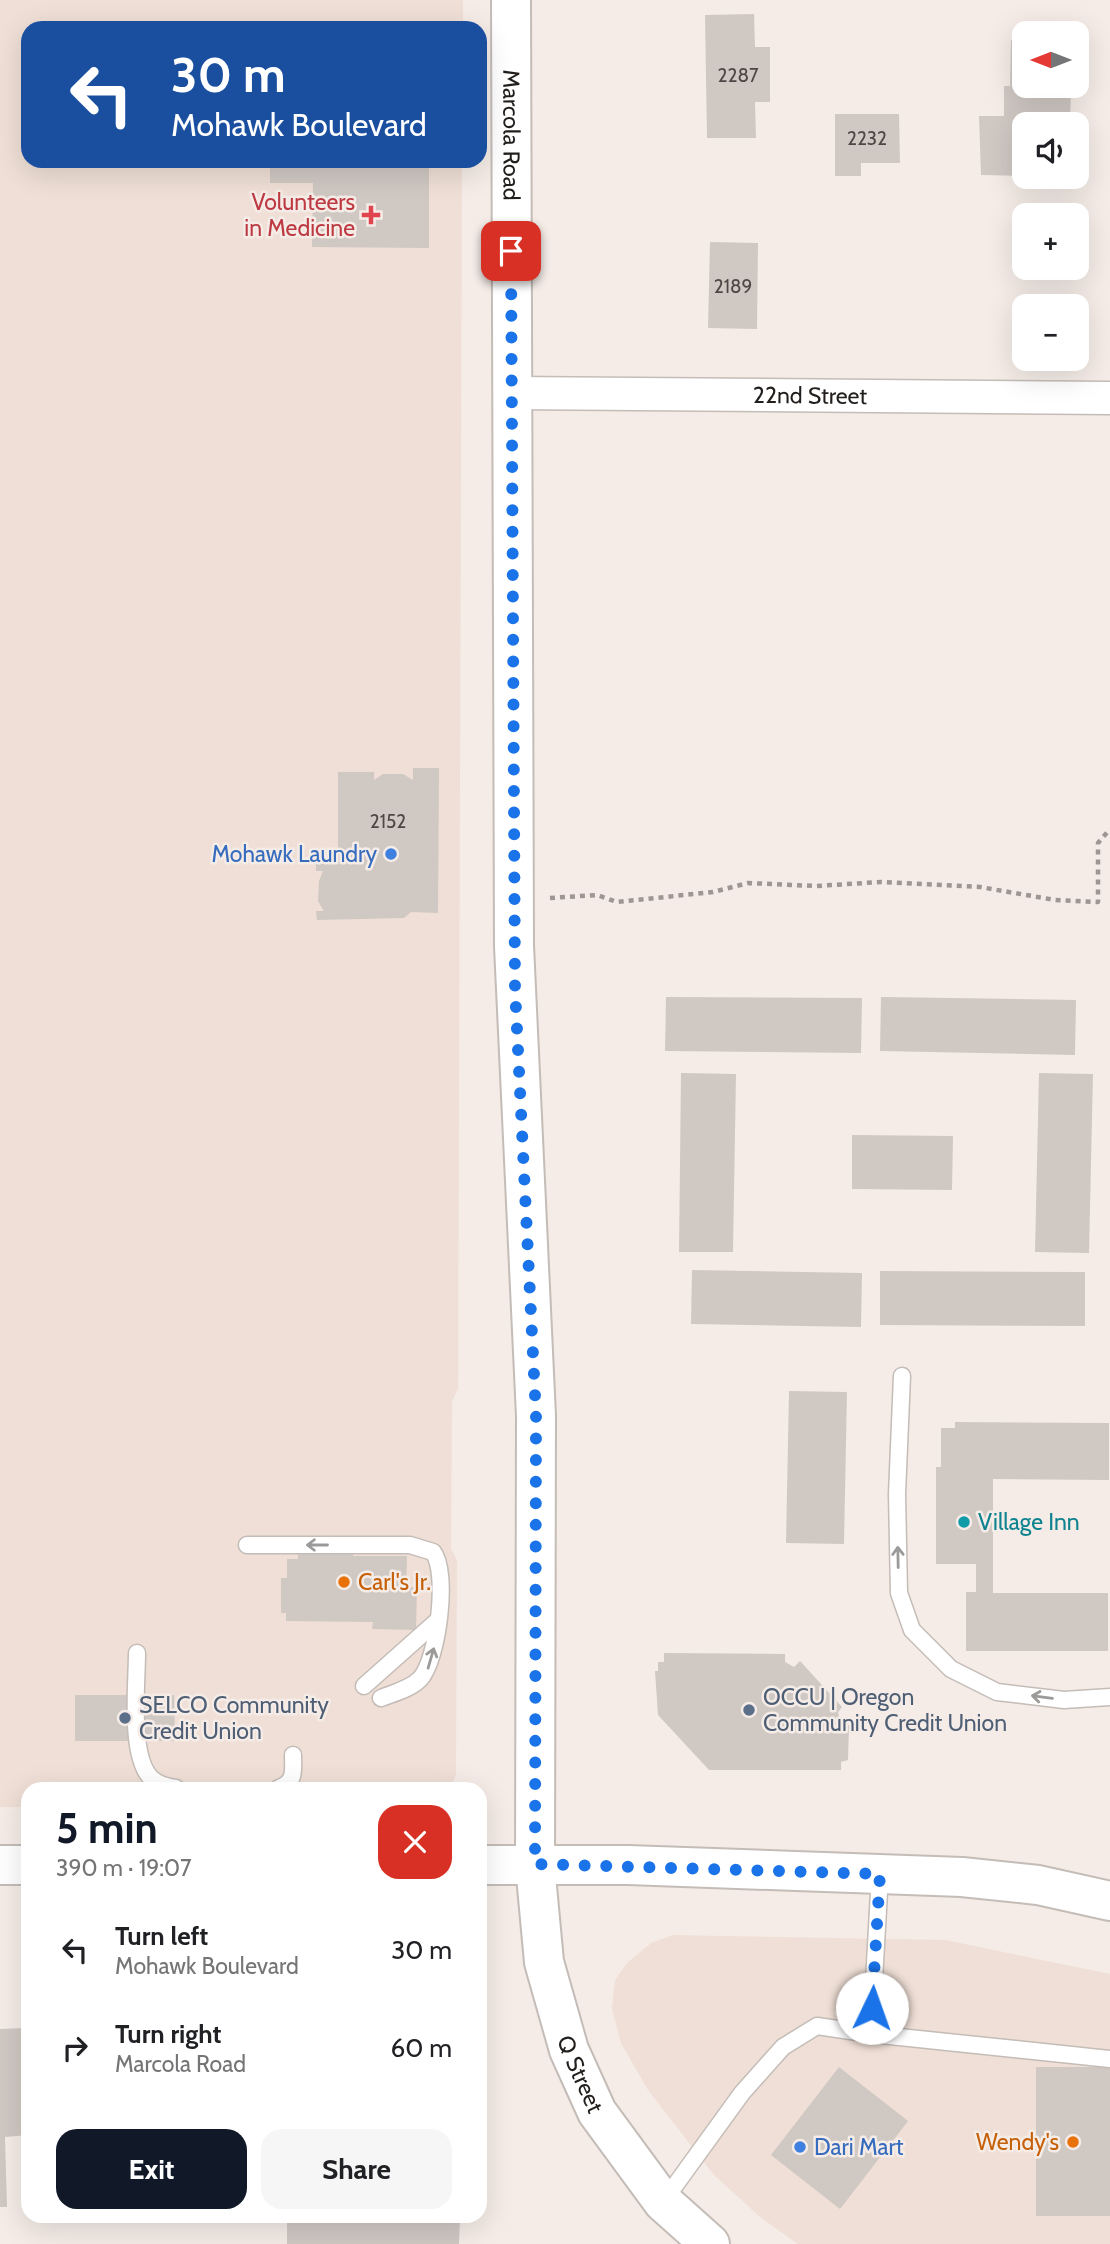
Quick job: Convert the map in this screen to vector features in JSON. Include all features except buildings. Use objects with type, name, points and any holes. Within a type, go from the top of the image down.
[{"type":"main road","name":"Marcola Road","points":[[511,0],[515,989],[536,1402],[535,1864]]},
{"type":"main road","name":"Q Street","points":[[535,1864],[544,1962],[569,2050],[597,2112],[663,2202],[710,2244]]},
{"type":"main road","points":[[0,1865],[21,1865]]},
{"type":"main road","points":[[487,1865],[962,1877],[1038,1885],[1110,1901]]},
{"type":"street","name":"22nd Street","points":[[511,393],[1110,398]]},
{"type":"lane","points":[[902,1376],[897,1494],[899,1593],[912,1630],[951,1669],[997,1692],[1064,1700],[1110,1697]]},
{"type":"lane","points":[[247,1545],[425,1547],[439,1559],[442,1570],[429,1667],[419,1681],[380,1698]]},
{"type":"lane","points":[[364,1686],[436,1622]]},
{"type":"lane","points":[[137,1653],[140,1756],[151,1778],[157,1782]]},
{"type":"lane","points":[[290,1782],[293,1755]]},
{"type":"lane","points":[[871,2034],[880,1874]]},
{"type":"lane","points":[[663,2202],[742,2093],[783,2047],[817,2026],[1110,2059]]},
{"type":"path","points":[[514,899],[597,895],[617,902],[713,892],[748,883],[816,886],[894,882],[980,887],[1055,900],[1098,902],[1098,843],[1110,829]]},
{"type":"shaded area","points":[[0,0],[463,0],[463,21],[21,21],[21,168],[462,168],[458,1388],[452,1402],[451,1549],[457,1560],[456,1775],[453,1782],[21,1782],[21,1807],[0,1807]]},
{"type":"shaded area","points":[[673,1935],[945,1940],[1110,1974],[1110,2244],[798,2244],[760,2217],[714,2175],[648,2090],[621,2043],[612,2008],[615,1980],[627,1963],[651,1943]]},
{"type":"place","name":"Volunteers in Medicine","points":[[371,215]]},
{"type":"place","name":"Mohawk Laundry","points":[[391,854]]},
{"type":"place","name":"Village Inn","points":[[964,1522]]},
{"type":"place","name":"Carl's Jr.","points":[[344,1582]]},
{"type":"place","name":"OCCU | Oregon Community Credit Union","points":[[749,1710]]},
{"type":"place","name":"SELCO Community Credit Union","points":[[125,1718]]},
{"type":"place","name":"Wendy's","points":[[1073,2142]]},
{"type":"place","name":"Dari Mart","points":[[800,2147]]},
{"type":"route","points":[[511,251],[515,989],[536,1389],[535,1864],[628,1864],[880,1874],[872,2008]]}]
